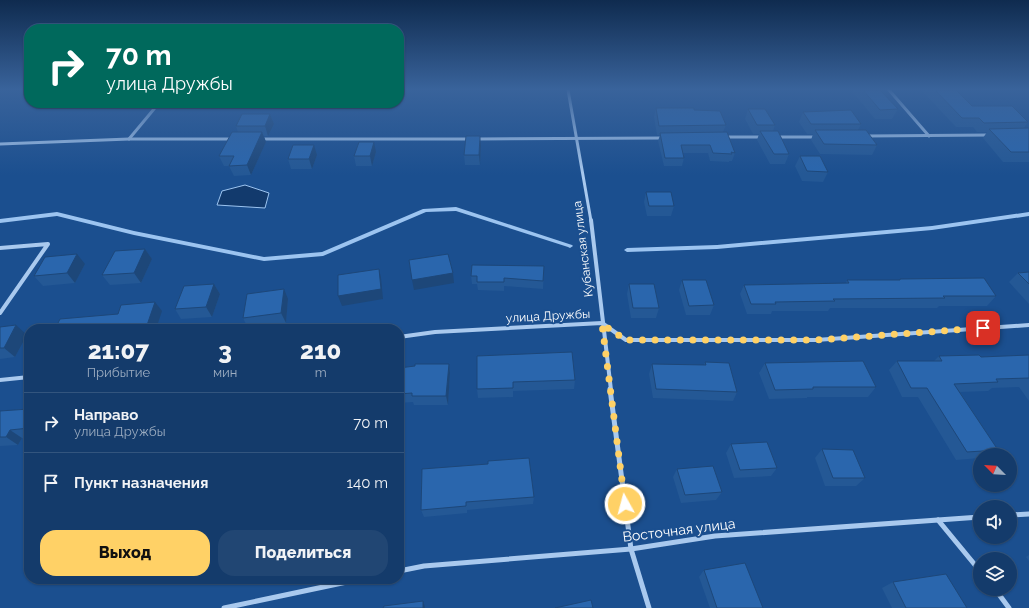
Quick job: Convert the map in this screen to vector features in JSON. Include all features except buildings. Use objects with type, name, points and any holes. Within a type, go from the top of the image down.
[{"type":"street","points":[[129,139],[146,118]]},
{"type":"street","name":"Кубанская улица","points":[[574,118],[593,230],[602,324],[631,549],[649,608]]},
{"type":"street","points":[[914,118],[929,136]]},
{"type":"street","points":[[865,136],[991,135]]},
{"type":"street","points":[[722,137],[825,136]]},
{"type":"street","points":[[255,139],[666,138]]},
{"type":"street","points":[[0,144],[129,139],[239,139]]},
{"type":"street","points":[[0,248],[48,244],[0,313]]},
{"type":"street","name":"улица Дружбы","points":[[404,336],[435,332],[602,324],[626,340],[816,340],[1029,325]]},
{"type":"street","points":[[0,380],[24,378]]},
{"type":"street","points":[[1017,515],[1029,514]]},
{"type":"street","name":"Восточная улица","points":[[404,570],[424,566],[631,549],[715,536],[973,518]]},
{"type":"street","points":[[938,520],[973,562]]},
{"type":"street","points":[[224,608],[337,584]]},
{"type":"street","points":[[1000,596],[1009,608]]},
{"type":"water","points":[[245,185],[269,193],[265,208],[217,205],[222,191]]},
{"type":"waterway","points":[[0,221],[57,214],[134,233],[264,259],[323,254],[425,210],[456,209],[570,246]]},
{"type":"waterway","points":[[627,250],[717,247],[932,228],[1029,214]]},
{"type":"route","points":[[625,504],[602,324],[626,340],[816,340],[983,328]]}]
